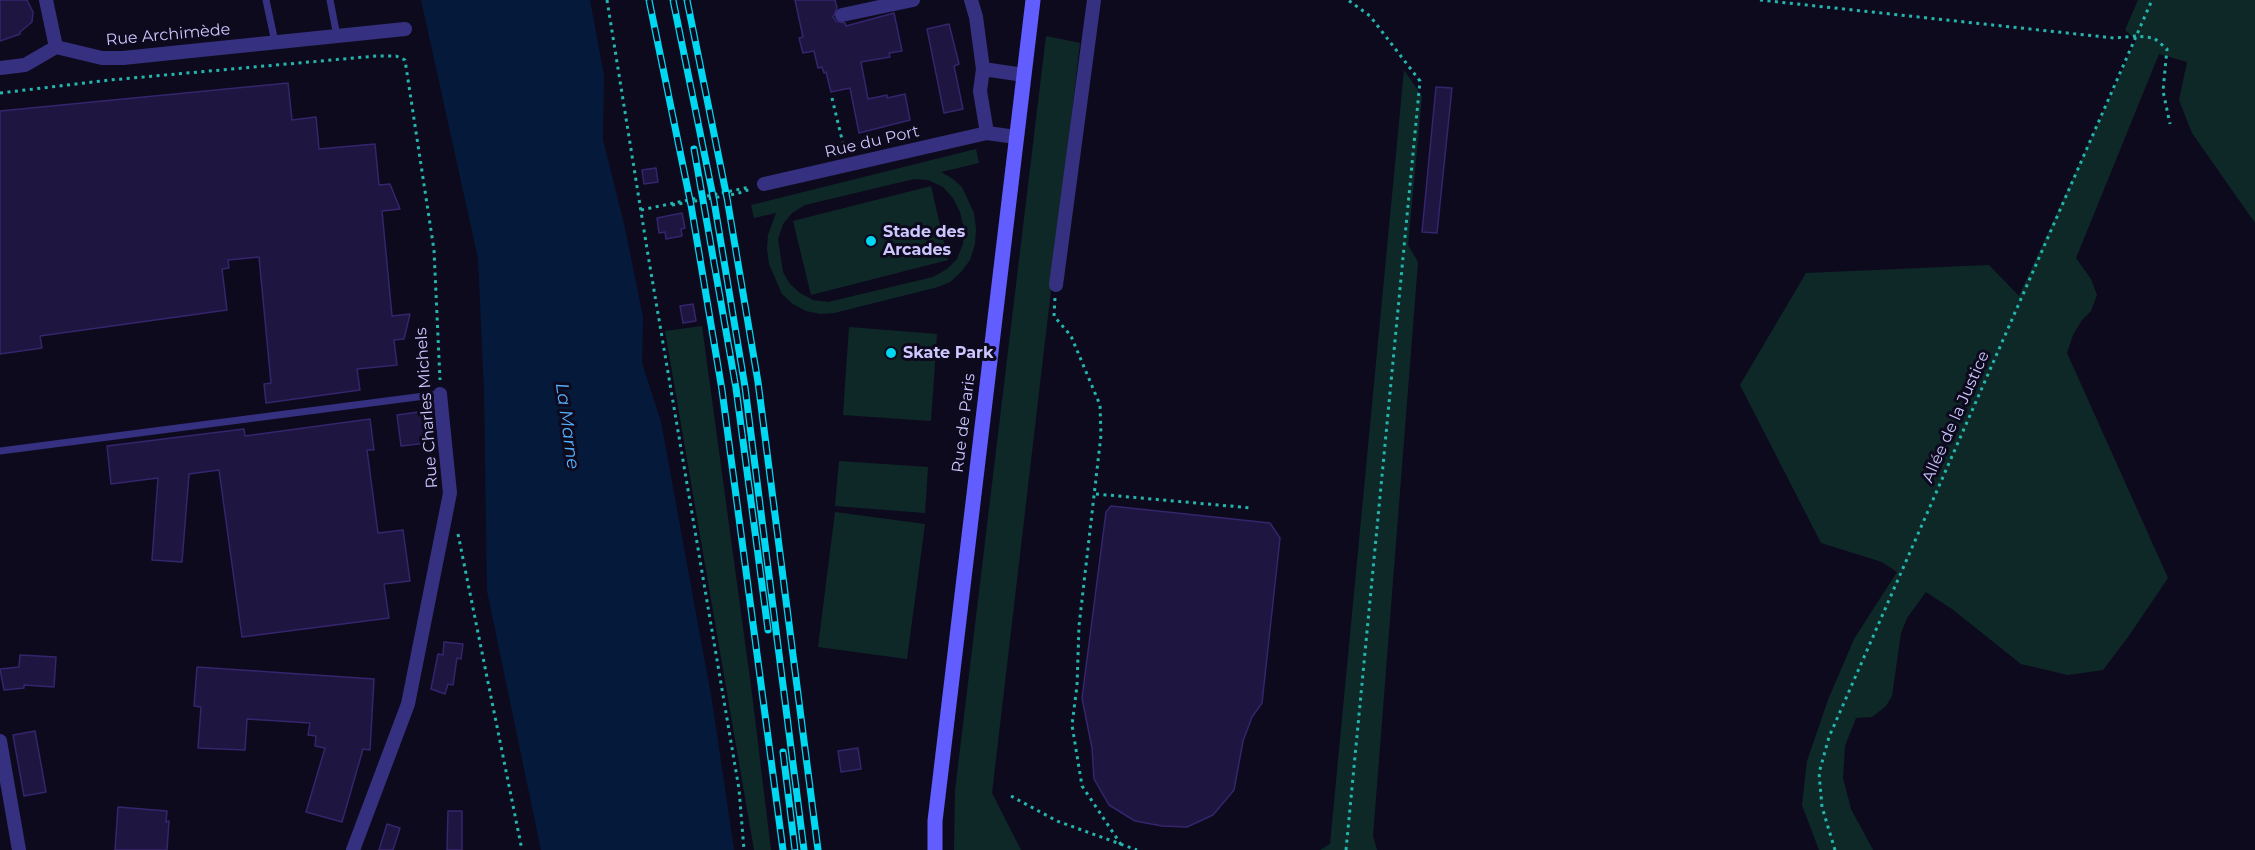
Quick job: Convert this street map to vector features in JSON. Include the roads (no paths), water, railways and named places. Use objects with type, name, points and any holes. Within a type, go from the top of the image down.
[{"type":"main road","name":"Rue de Paris","points":[[934,850],[935,821],[1033,0]]},
{"type":"street","points":[[0,68],[25,65],[56,47],[46,0]]},
{"type":"street","points":[[842,15],[913,0]]},
{"type":"street","points":[[971,0],[976,17],[983,69],[980,91],[987,133],[1016,137]]},
{"type":"street","points":[[1056,285],[1094,0]]},
{"type":"street","points":[[337,36],[405,29]]},
{"type":"street","name":"Rue Archimède","points":[[56,47],[102,58],[123,58],[337,36]]},
{"type":"street","points":[[983,69],[1024,75]]},
{"type":"street","name":"Rue du Port","points":[[764,184],[987,133]]},
{"type":"street","name":"Rue Charles Michels","points":[[353,850],[408,704],[450,493],[440,394]]},
{"type":"street","points":[[0,741],[19,850]]},
{"type":"lane","points":[[266,0],[275,42]]},
{"type":"lane","points":[[330,0],[337,36]]},
{"type":"lane","points":[[0,451],[440,394]]},
{"type":"water","name":"La Marne","points":[[421,0],[590,0],[604,76],[603,140],[624,224],[643,317],[642,363],[661,422],[712,701],[734,850],[541,850],[487,591],[484,391],[478,258]]},
{"type":"railway","points":[[649,0],[691,205],[722,390],[783,850]]},
{"type":"railway","points":[[673,0],[714,201],[745,387],[804,850]]},
{"type":"railway","points":[[687,0],[727,198],[758,382],[818,850]]},
{"type":"railway","points":[[694,149],[736,388],[768,630]]},
{"type":"railway","points":[[783,752],[795,850]]},
{"type":"place","name":"Stade des Arcades","points":[[871,241]]},
{"type":"place","name":"Skate Park","points":[[891,353]]}]
